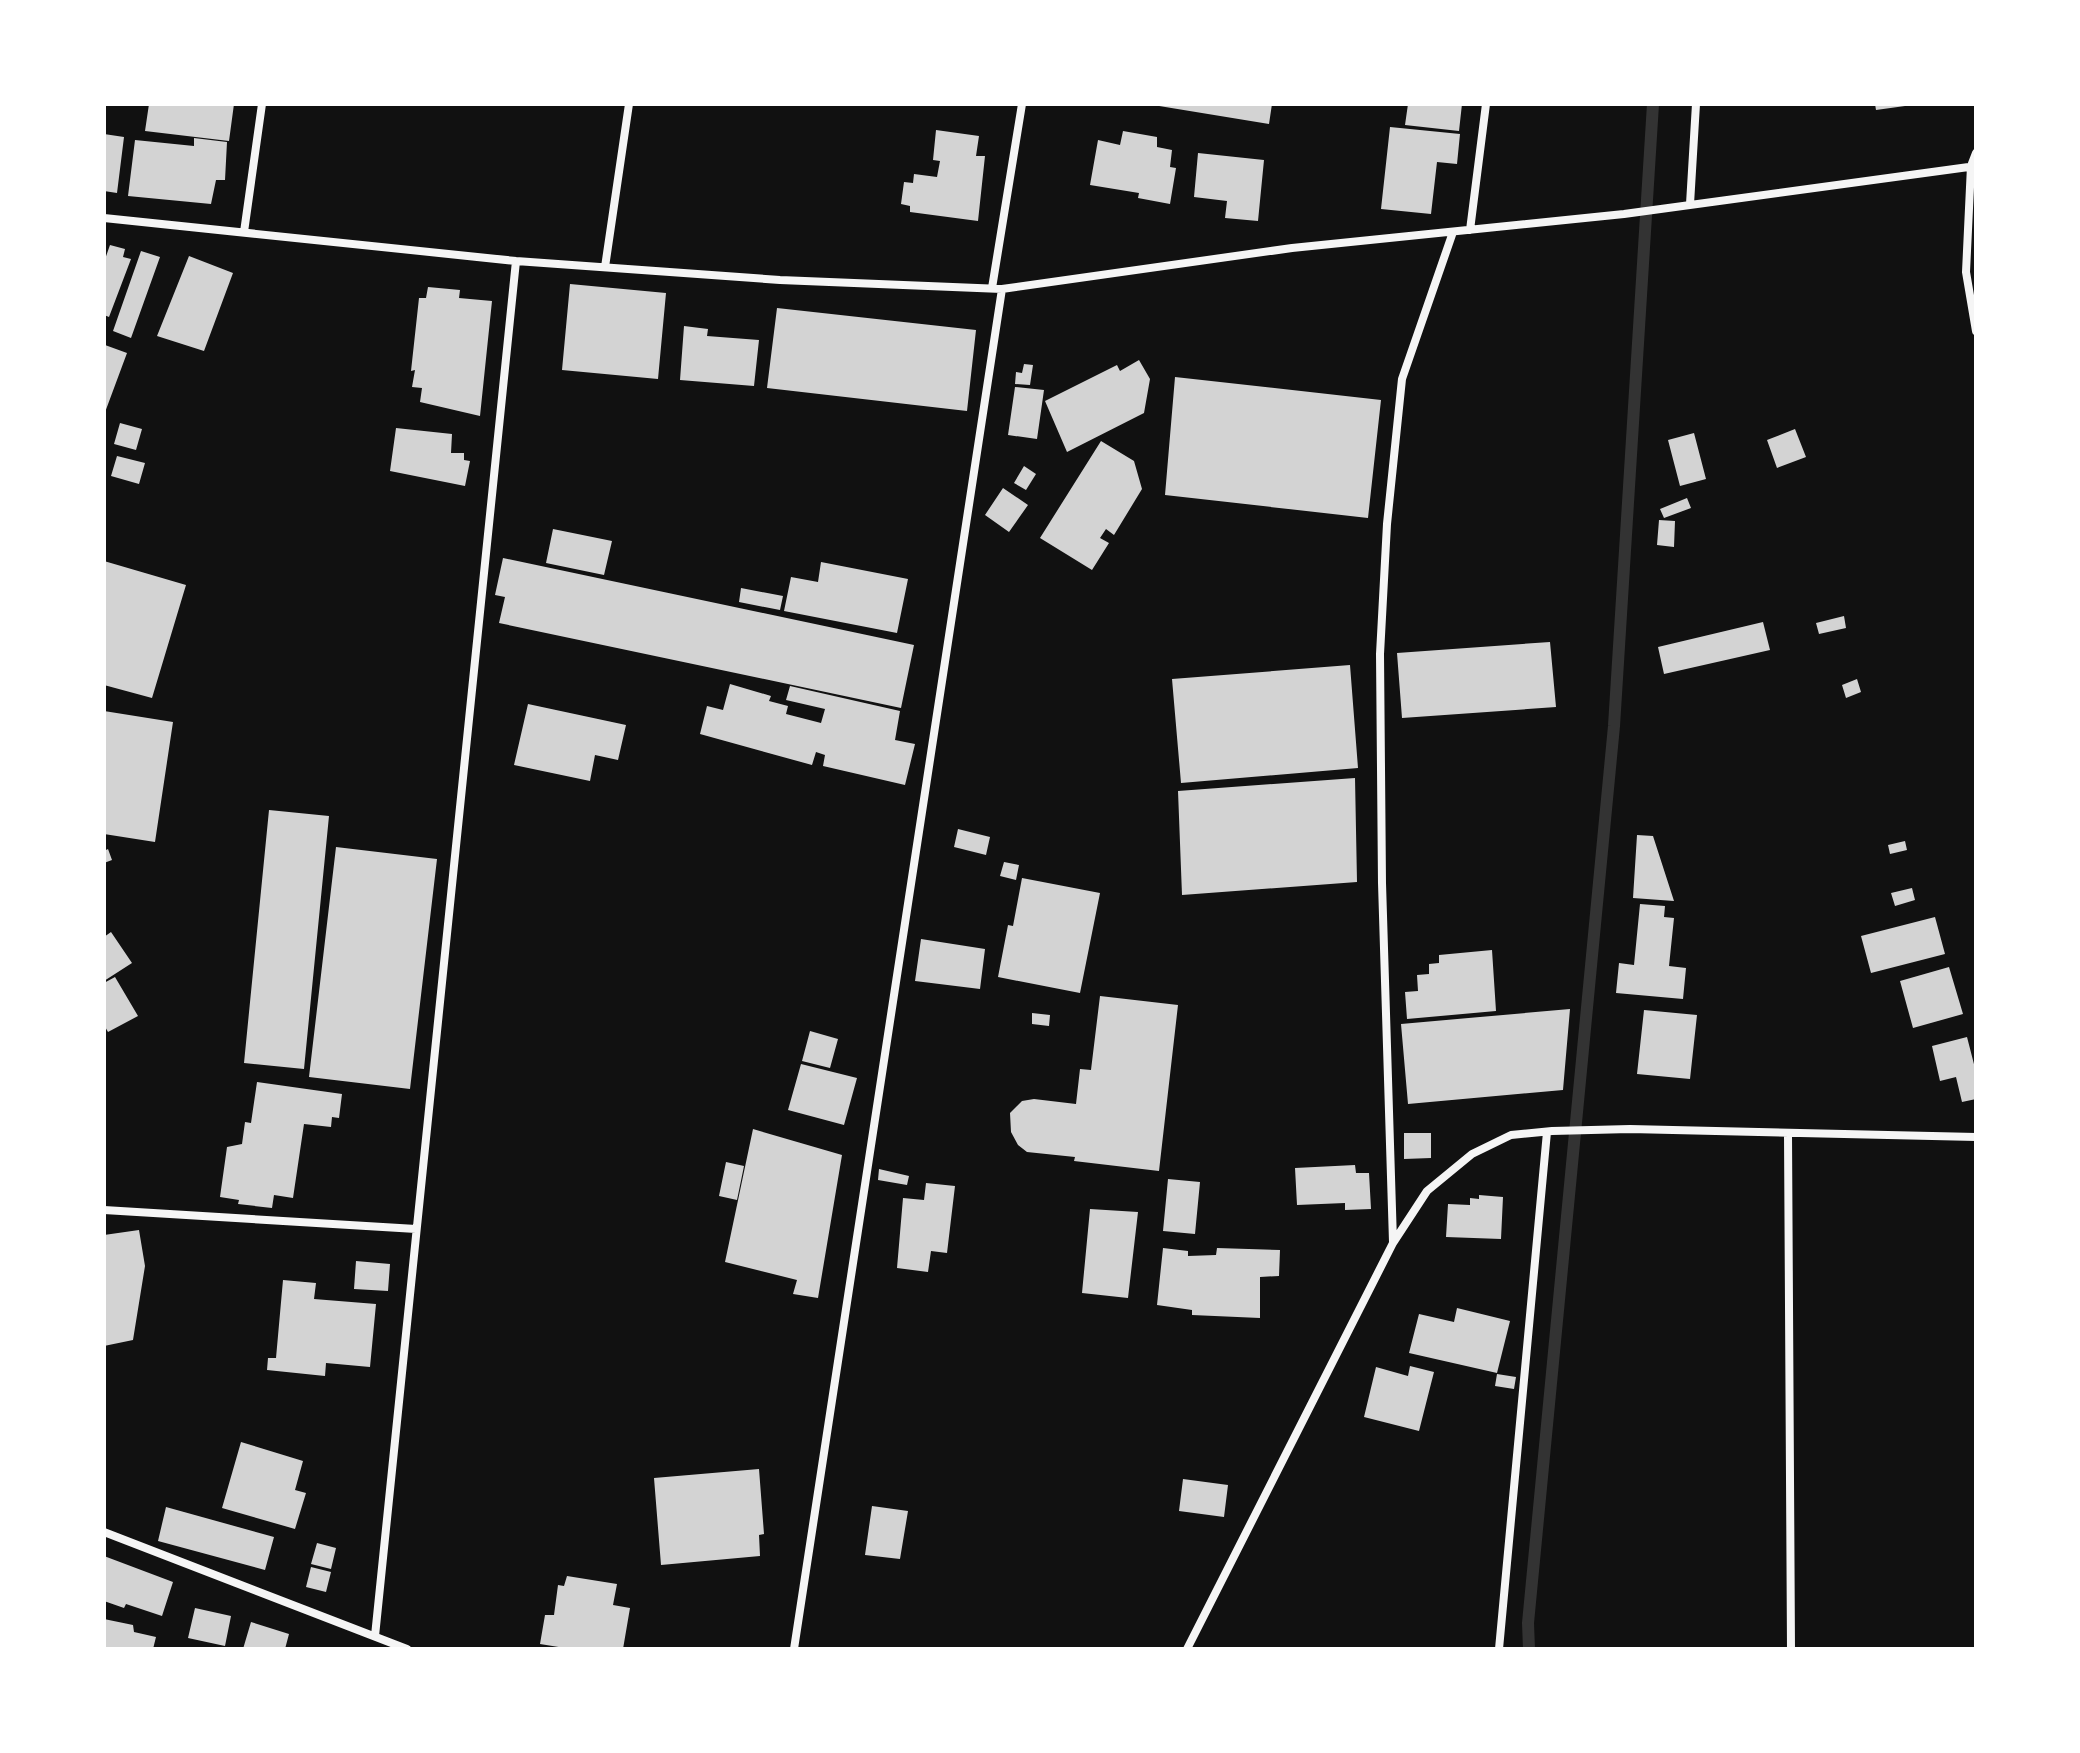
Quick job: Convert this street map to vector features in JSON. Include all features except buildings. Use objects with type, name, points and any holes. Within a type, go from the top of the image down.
[{"type":"street","points":[[244,232],[262,104]]},
{"type":"street","points":[[605,267],[629,104]]},
{"type":"street","points":[[992,288],[1022,104]]},
{"type":"street","points":[[1470,230],[1486,104]]},
{"type":"street","points":[[1690,204],[1696,104]]},
{"type":"street","points":[[1976,153],[1966,272],[1976,331]]},
{"type":"street","points":[[104,218],[516,261],[780,280],[1002,289],[1292,248],[1624,214],[1973,166]]},
{"type":"street","points":[[1393,1243],[1381,853],[1380,654],[1386,538],[1402,379],[1453,232]]},
{"type":"street","points":[[375,1636],[516,261]]},
{"type":"street","points":[[794,1649],[1002,289]]},
{"type":"street","points":[[1187,1649],[1393,1243],[1427,1191],[1472,1154],[1511,1135],[1630,1129],[1976,1137]]},
{"type":"street","points":[[1499,1649],[1547,1132]]},
{"type":"street","points":[[1788,1134],[1791,1649]]},
{"type":"street","points":[[104,1210],[416,1229]]},
{"type":"street","points":[[104,1532],[407,1649]]},
{"type":"waterway","points":[[1529,1649],[1528,1623],[1614,726],[1653,104]]}]
